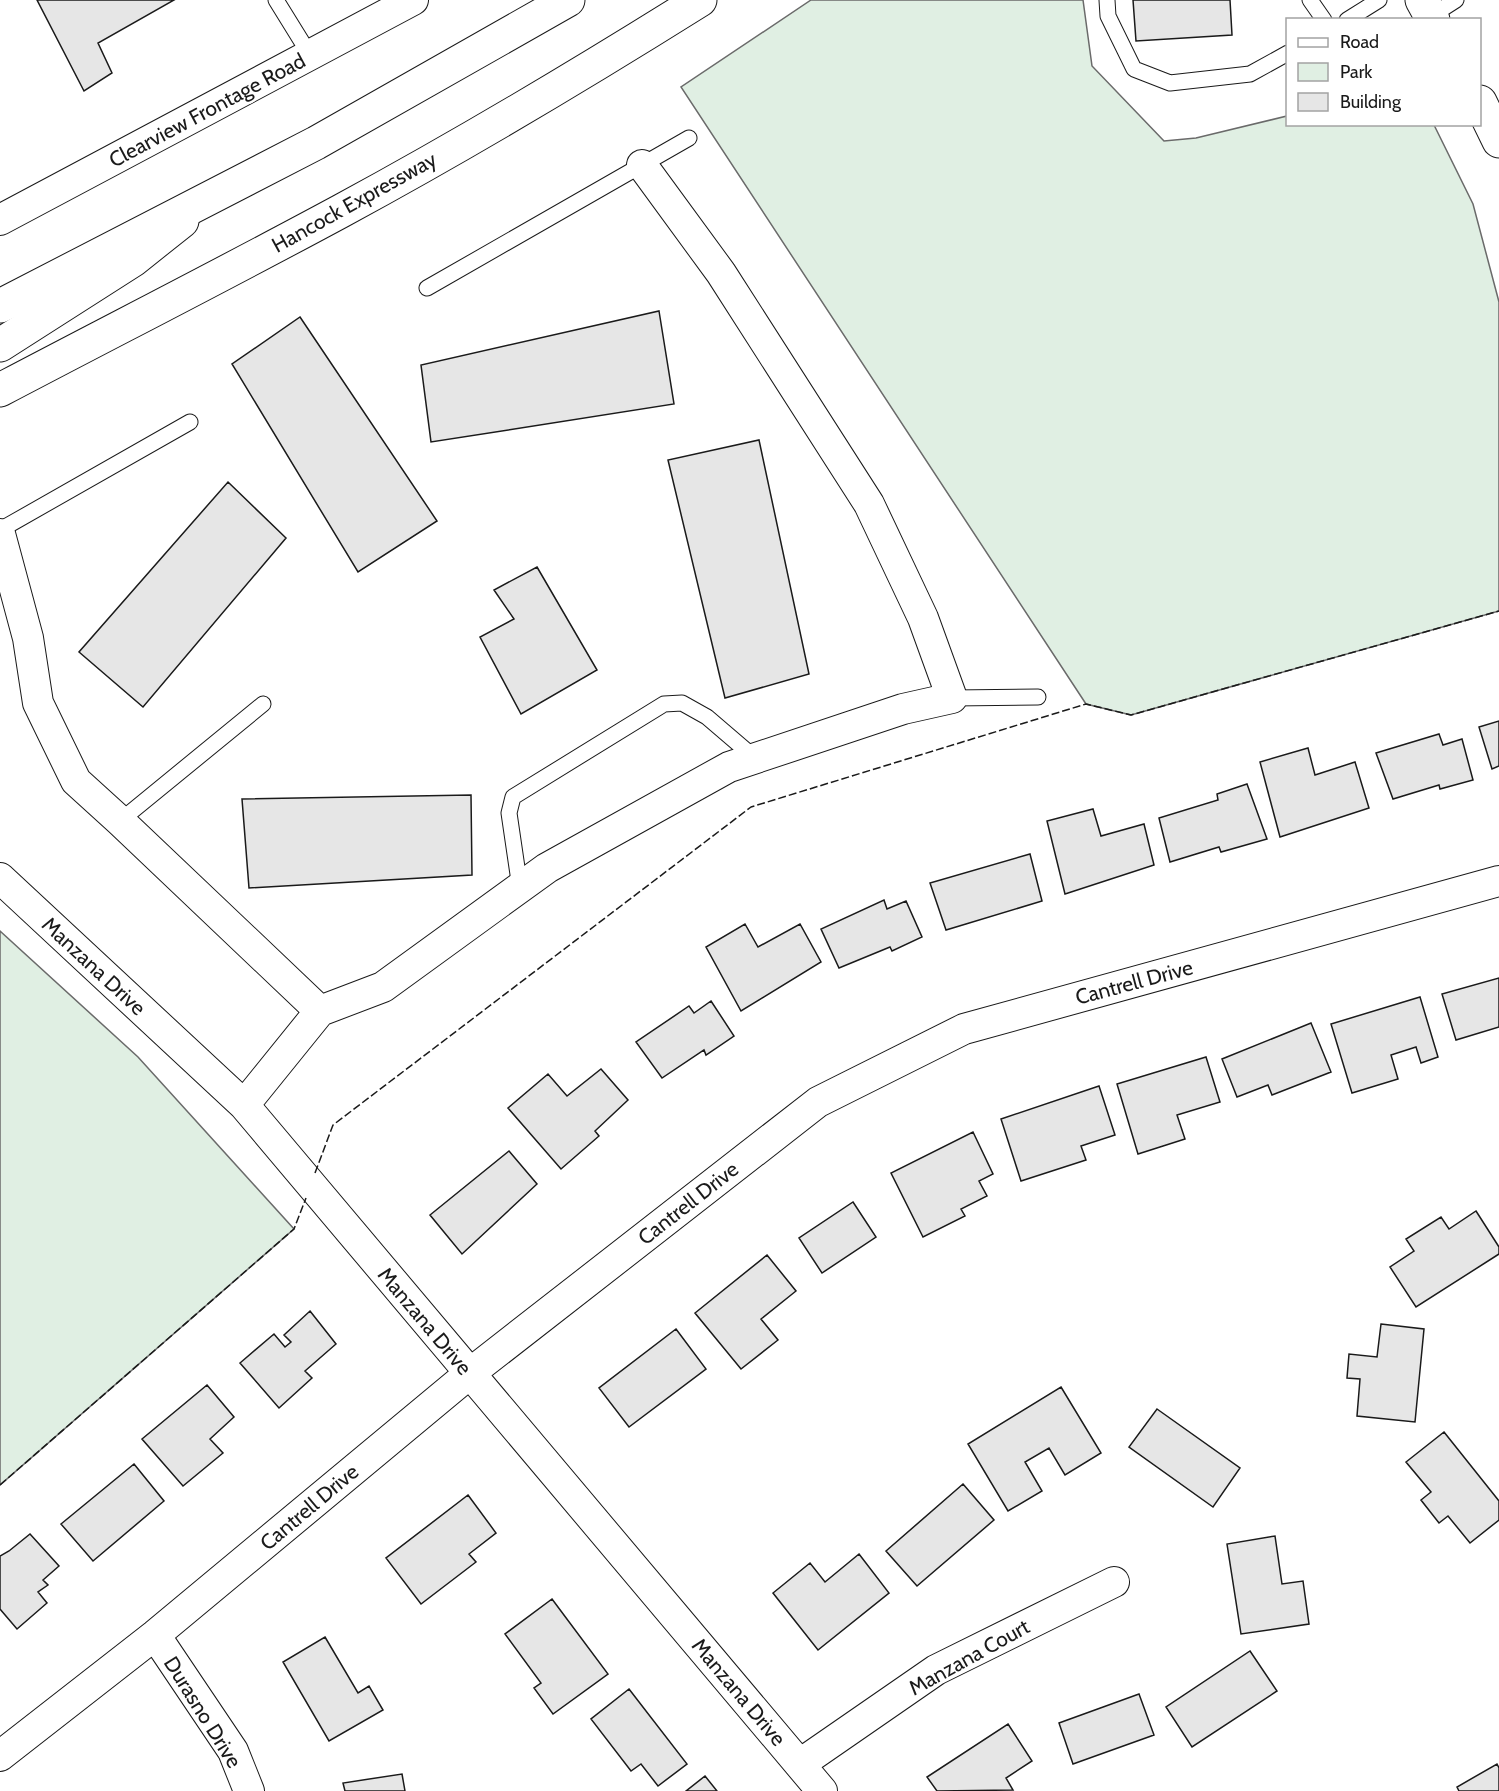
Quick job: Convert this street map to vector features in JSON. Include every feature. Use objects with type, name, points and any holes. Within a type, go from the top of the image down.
[{"type":"main road","points":[[0,306],[316,142],[568,0]]},
{"type":"main road","name":"Hancock Expressway","points":[[0,390],[331,216],[428,162],[597,65],[700,0]]},
{"type":"main road","points":[[1481,106],[1499,141]]},
{"type":"main road","points":[[0,345],[133,260],[214,196]]},
{"type":"street","name":"Clearview Frontage Road","points":[[1,216],[413,0]]},
{"type":"street","points":[[244,1105],[320,1011],[383,987],[547,868],[729,767],[903,709],[952,698],[923,618],[869,504],[721,273],[642,165]]},
{"type":"street","points":[[0,532],[28,638],[38,704],[76,781],[320,1011]]},
{"type":"street","name":"Manzana Drive","points":[[0,878],[244,1105],[822,1791]]},
{"type":"street","name":"Cantrell Drive","points":[[0,1756],[155,1635],[469,1374],[818,1102],[964,1029],[1499,881]]},
{"type":"street","name":"Manzana Court","points":[[800,1764],[936,1670],[1114,1582]]},
{"type":"street","name":"Durasno Drive","points":[[155,1635],[233,1751],[249,1791]]},
{"type":"lane","points":[[276,0],[310,55]]},
{"type":"lane","points":[[1107,0],[1108,16],[1134,69],[1170,83],[1250,74],[1286,54]]},
{"type":"lane","points":[[1310,0],[1323,18]]},
{"type":"lane","points":[[1350,18],[1379,0]]},
{"type":"lane","points":[[427,288],[689,138]]},
{"type":"lane","points":[[0,532],[190,422]]},
{"type":"lane","points":[[952,698],[1038,697]]},
{"type":"lane","points":[[520,888],[509,813],[513,797],[664,704],[682,703],[707,717],[757,759]]},
{"type":"lane","points":[[120,821],[262,704]]},
{"type":"green space","points":[[811,0],[1083,0],[1092,66],[1164,141],[1196,138],[1286,116],[1286,126],[1434,126],[1473,204],[1499,302],[1499,611],[1131,715],[1086,704],[681,87]]},
{"type":"green space","points":[[0,931],[138,1057],[294,1229],[0,1485]]},
{"type":"building","points":[[37,0],[174,0],[98,43],[112,73],[84,91]]},
{"type":"building","points":[[1133,0],[1230,0],[1232,35],[1136,41]]},
{"type":"building","points":[[659,311],[674,404],[431,442],[421,365]]},
{"type":"building","points":[[300,317],[437,521],[358,572],[232,364]]},
{"type":"building","points":[[759,440],[809,674],[725,698],[668,460]]},
{"type":"building","points":[[228,482],[286,538],[143,707],[79,652]]},
{"type":"building","points":[[537,567],[597,670],[521,714],[480,637],[514,619],[494,590]]},
{"type":"building","points":[[1499,721],[1499,766],[1492,769],[1479,727]]},
{"type":"building","points":[[1439,734],[1443,745],[1462,739],[1473,780],[1440,789],[1439,785],[1393,799],[1376,753]]},
{"type":"building","points":[[1308,748],[1315,775],[1355,762],[1369,808],[1280,837],[1260,762]]},
{"type":"building","points":[[1247,784],[1267,839],[1221,852],[1219,847],[1170,862],[1159,818],[1218,800],[1217,794]]},
{"type":"building","points":[[471,795],[472,875],[249,888],[242,799]]},
{"type":"building","points":[[1093,809],[1101,836],[1144,824],[1154,865],[1065,894],[1047,821]]},
{"type":"building","points":[[1030,854],[1042,901],[946,930],[930,883]]},
{"type":"building","points":[[884,900],[887,909],[906,901],[922,937],[892,951],[890,947],[839,968],[821,929]]},
{"type":"building","points":[[745,924],[758,947],[800,924],[821,962],[741,1011],[706,947]]},
{"type":"building","points":[[1499,978],[1499,1027],[1456,1040],[1442,994]]},
{"type":"building","points":[[1420,997],[1438,1057],[1421,1063],[1416,1047],[1391,1055],[1398,1079],[1352,1093],[1331,1024]]},
{"type":"building","points":[[711,1001],[734,1036],[706,1055],[704,1050],[662,1078],[636,1042],[689,1006],[694,1013]]},
{"type":"building","points":[[1311,1023],[1331,1072],[1272,1095],[1268,1085],[1237,1097],[1222,1059]]},
{"type":"building","points":[[1206,1057],[1220,1102],[1177,1115],[1185,1139],[1138,1154],[1117,1084]]},
{"type":"building","points":[[601,1069],[628,1100],[595,1131],[599,1136],[561,1169],[508,1108],[548,1074],[567,1096]]},
{"type":"building","points":[[1099,1086],[1115,1135],[1081,1146],[1086,1160],[1021,1181],[1001,1119]]},
{"type":"building","points":[[973,1132],[993,1174],[979,1181],[987,1196],[961,1209],[965,1216],[923,1237],[891,1173]]},
{"type":"building","points":[[509,1151],[537,1184],[462,1254],[430,1215]]},
{"type":"building","points":[[853,1202],[876,1237],[822,1273],[799,1238]]},
{"type":"building","points":[[1476,1211],[1499,1247],[1499,1254],[1416,1307],[1390,1267],[1414,1251],[1406,1239],[1441,1217],[1449,1229]]},
{"type":"building","points":[[767,1255],[796,1291],[761,1319],[778,1340],[741,1369],[695,1313]]},
{"type":"building","points":[[310,1311],[336,1344],[305,1371],[312,1378],[279,1408],[240,1363],[274,1334],[285,1347],[291,1342],[284,1335]]},
{"type":"building","points":[[1381,1324],[1424,1329],[1415,1422],[1357,1416],[1360,1379],[1347,1378],[1349,1354],[1377,1357]]},
{"type":"building","points":[[676,1329],[706,1369],[629,1427],[599,1388]]},
{"type":"building","points":[[207,1385],[234,1417],[210,1439],[223,1453],[183,1486],[142,1439]]},
{"type":"building","points":[[1061,1387],[1101,1453],[1065,1475],[1049,1448],[1025,1462],[1042,1491],[1008,1511],[968,1444]]},
{"type":"building","points":[[1157,1409],[1240,1468],[1213,1507],[1129,1447]]},
{"type":"building","points":[[1444,1432],[1499,1501],[1499,1520],[1470,1543],[1448,1516],[1439,1523],[1421,1500],[1431,1492],[1406,1462]]},
{"type":"building","points":[[134,1464],[164,1501],[93,1561],[61,1524]]},
{"type":"building","points":[[963,1484],[994,1520],[917,1586],[886,1551]]},
{"type":"building","points":[[468,1495],[496,1533],[469,1554],[476,1562],[421,1604],[386,1558]]},
{"type":"building","points":[[30,1534],[59,1566],[43,1580],[48,1585],[38,1592],[47,1603],[17,1629],[0,1609],[0,1556]]},
{"type":"building","points":[[1275,1536],[1282,1584],[1303,1581],[1309,1624],[1241,1634],[1227,1544]]},
{"type":"building","points":[[859,1554],[889,1593],[818,1650],[773,1593],[810,1563],[825,1582]]},
{"type":"building","points":[[552,1599],[608,1674],[553,1714],[534,1688],[541,1683],[505,1634]]},
{"type":"building","points":[[325,1637],[358,1693],[369,1686],[383,1710],[329,1741],[283,1662]]},
{"type":"building","points":[[1250,1651],[1277,1691],[1192,1747],[1166,1707]]},
{"type":"building","points":[[629,1689],[687,1764],[658,1786],[641,1764],[631,1771],[591,1719]]},
{"type":"building","points":[[1139,1694],[1154,1735],[1073,1764],[1059,1723]]},
{"type":"building","points":[[1008,1724],[1032,1761],[1006,1778],[1013,1790],[937,1791],[927,1777]]},
{"type":"building","points":[[1497,1764],[1499,1791],[1459,1791],[1457,1787]]},
{"type":"building","points":[[402,1774],[405,1791],[345,1791],[343,1783]]},
{"type":"building","points":[[705,1776],[717,1791],[686,1791]]},
{"type":"fence","points":[[315,1173],[333,1125],[751,807],[1086,704],[1131,715],[1499,611]]},
{"type":"fence","points":[[0,1485],[294,1229],[306,1198]]}]
